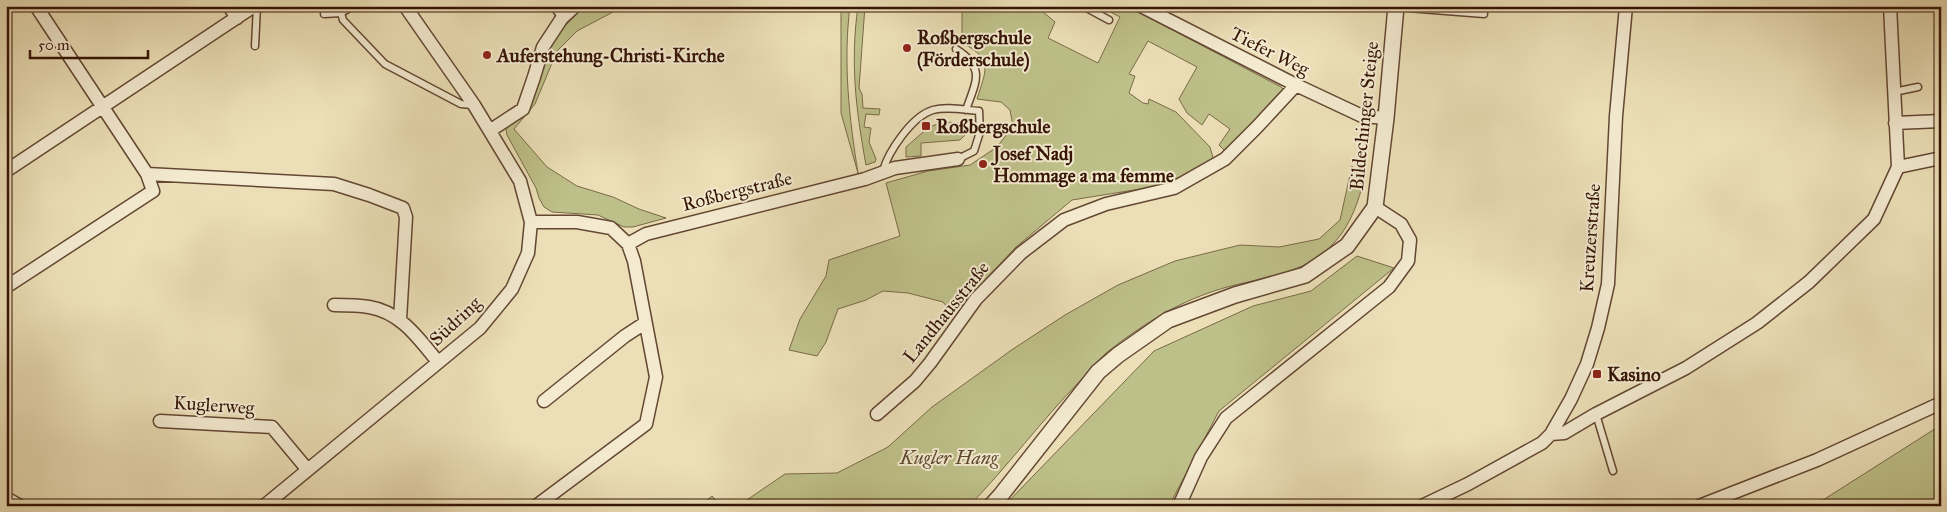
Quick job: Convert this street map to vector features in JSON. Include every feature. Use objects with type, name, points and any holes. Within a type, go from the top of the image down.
[{"type":"street","points":[[6,287],[153,191],[147,174],[36,6]]},
{"type":"street","points":[[229,6],[237,18]]},
{"type":"street","points":[[6,171],[256,6]]},
{"type":"street","name":"Südring","points":[[264,506],[480,328],[512,289],[528,254],[531,222],[520,181],[491,130],[405,6]]},
{"type":"street","points":[[491,130],[522,108],[543,48],[562,18],[575,6]]},
{"type":"street","name":"Tiefer Weg","points":[[1141,6],[1296,85],[1362,116],[1386,118]]},
{"type":"street","name":"Kreuzerstraße","points":[[1422,506],[1468,484],[1542,443],[1551,434],[1571,399],[1587,364],[1608,284],[1616,116],[1626,6]]},
{"type":"street","points":[[1551,434],[1564,433],[1596,414],[1694,363],[1757,324],[1809,282],[1874,219],[1898,167],[1890,6]]},
{"type":"street","name":"Bildechinger Steige","points":[[991,506],[1001,496],[1098,372],[1118,355],[1168,320],[1234,294],[1305,275],[1347,246],[1375,207],[1386,118],[1396,7]]},
{"type":"street","name":"Landhausstraße","points":[[877,414],[915,381],[976,299],[1021,253],[1064,220],[1106,204],[1174,188],[1225,159],[1257,128],[1296,85]]},
{"type":"street","points":[[1895,124],[1941,121]]},
{"type":"street","points":[[1898,167],[1941,158]]},
{"type":"street","name":"Roßbergstraße","points":[[628,244],[646,234],[865,178],[895,168],[958,159]]},
{"type":"street","points":[[147,174],[334,184],[403,208],[406,217],[400,320]]},
{"type":"street","points":[[1179,506],[1201,457],[1226,418],[1389,287],[1408,261],[1410,240],[1401,224],[1375,207]]},
{"type":"street","points":[[531,222],[577,222],[611,228],[628,244],[634,261],[656,377],[646,424],[536,506]]},
{"type":"street","points":[[334,304],[371,307],[400,320],[412,330],[438,362]]},
{"type":"street","points":[[544,401],[645,322]]},
{"type":"street","points":[[1699,506],[1817,460],[1941,403]]},
{"type":"street","name":"Kuglerweg","points":[[160,421],[272,428],[308,469]]},
{"type":"street","points":[[6,498],[20,506]]},
{"type":"lane","points":[[255,46],[256,6]]},
{"type":"lane","points":[[324,14],[341,14],[353,6]]},
{"type":"lane","points":[[553,6],[562,18]]},
{"type":"lane","points":[[1083,6],[1109,20]]},
{"type":"lane","points":[[1396,7],[1484,14]]},
{"type":"lane","points":[[341,14],[343,20],[385,64],[461,104],[474,105]]},
{"type":"lane","points":[[956,49],[969,57],[975,66],[976,75],[966,110]]},
{"type":"lane","points":[[1894,92],[1918,87]]},
{"type":"lane","points":[[882,173],[886,160],[910,126],[923,115],[934,110],[979,111],[980,132],[974,151],[958,159]]},
{"type":"lane","points":[[1596,414],[1613,471]]},
{"type":"green space","points":[[585,6],[593,6],[601,12],[606,6],[617,6],[613,12],[577,31],[557,51],[535,104],[514,129],[547,167],[577,186],[613,197],[639,209],[666,218],[633,227],[624,227],[598,215],[552,212],[544,207],[536,188],[507,135],[506,130],[548,49],[564,27]]},
{"type":"green space","points":[[841,6],[850,6],[847,48],[848,90],[858,173],[841,113]]},
{"type":"green space","points":[[858,6],[865,6],[859,88],[862,94],[863,108],[880,109],[879,115],[866,114],[864,127],[871,128],[869,142],[876,159],[875,162],[866,165],[859,125],[854,67]]},
{"type":"green space","points":[[962,6],[1036,6],[1055,22],[1048,38],[1098,63],[1120,17],[1099,6],[1127,6],[1281,87],[1285,91],[1226,152],[1219,145],[1230,129],[1209,114],[1202,125],[1187,113],[1179,99],[1197,67],[1148,41],[1129,74],[1135,76],[1129,93],[1143,103],[1148,104],[1149,99],[1176,112],[1210,147],[1214,161],[1199,170],[1153,187],[1072,200],[1016,247],[953,314],[943,302],[908,293],[883,291],[866,300],[838,309],[826,342],[817,356],[789,350],[800,319],[826,276],[829,260],[900,236],[886,183],[928,171],[970,165],[997,147],[1013,126],[1010,110],[1001,102],[977,99],[985,73],[985,66],[979,54],[962,43]]},
{"type":"green space","points":[[944,122],[962,123],[965,127],[965,135],[960,140],[921,143],[921,156],[906,157],[906,147],[919,135]]},
{"type":"green space","name":"Kugler Hang","points":[[1352,166],[1362,187],[1350,219],[1330,247],[1305,265],[1290,271],[1214,291],[1186,302],[1159,316],[1125,338],[1096,363],[969,506],[738,506],[785,474],[837,473],[888,447],[932,407],[1013,349],[1065,315],[1118,285],[1175,261],[1240,245],[1279,247],[1319,239],[1340,220]]},
{"type":"green space","points":[[1357,256],[1394,268],[1219,411],[1169,506],[1004,506],[1154,351],[1253,306],[1311,291]]},
{"type":"green space","points":[[1941,425],[1941,506],[1809,506],[1823,500]]},
{"type":"green space","points":[[712,496],[721,506],[700,506]]},
{"type":"place","name":"Roßbergschule (Förderschule)","points":[[907,48]]},
{"type":"place","name":"Auferstehung-Christi-Kirche","points":[[487,55]]},
{"type":"place","name":"Roßbergschule","points":[[926,126]]},
{"type":"place","name":"Josef Nadj Hommage a ma femme","points":[[983,164]]},
{"type":"place","name":"Kasino","points":[[1597,374]]}]
